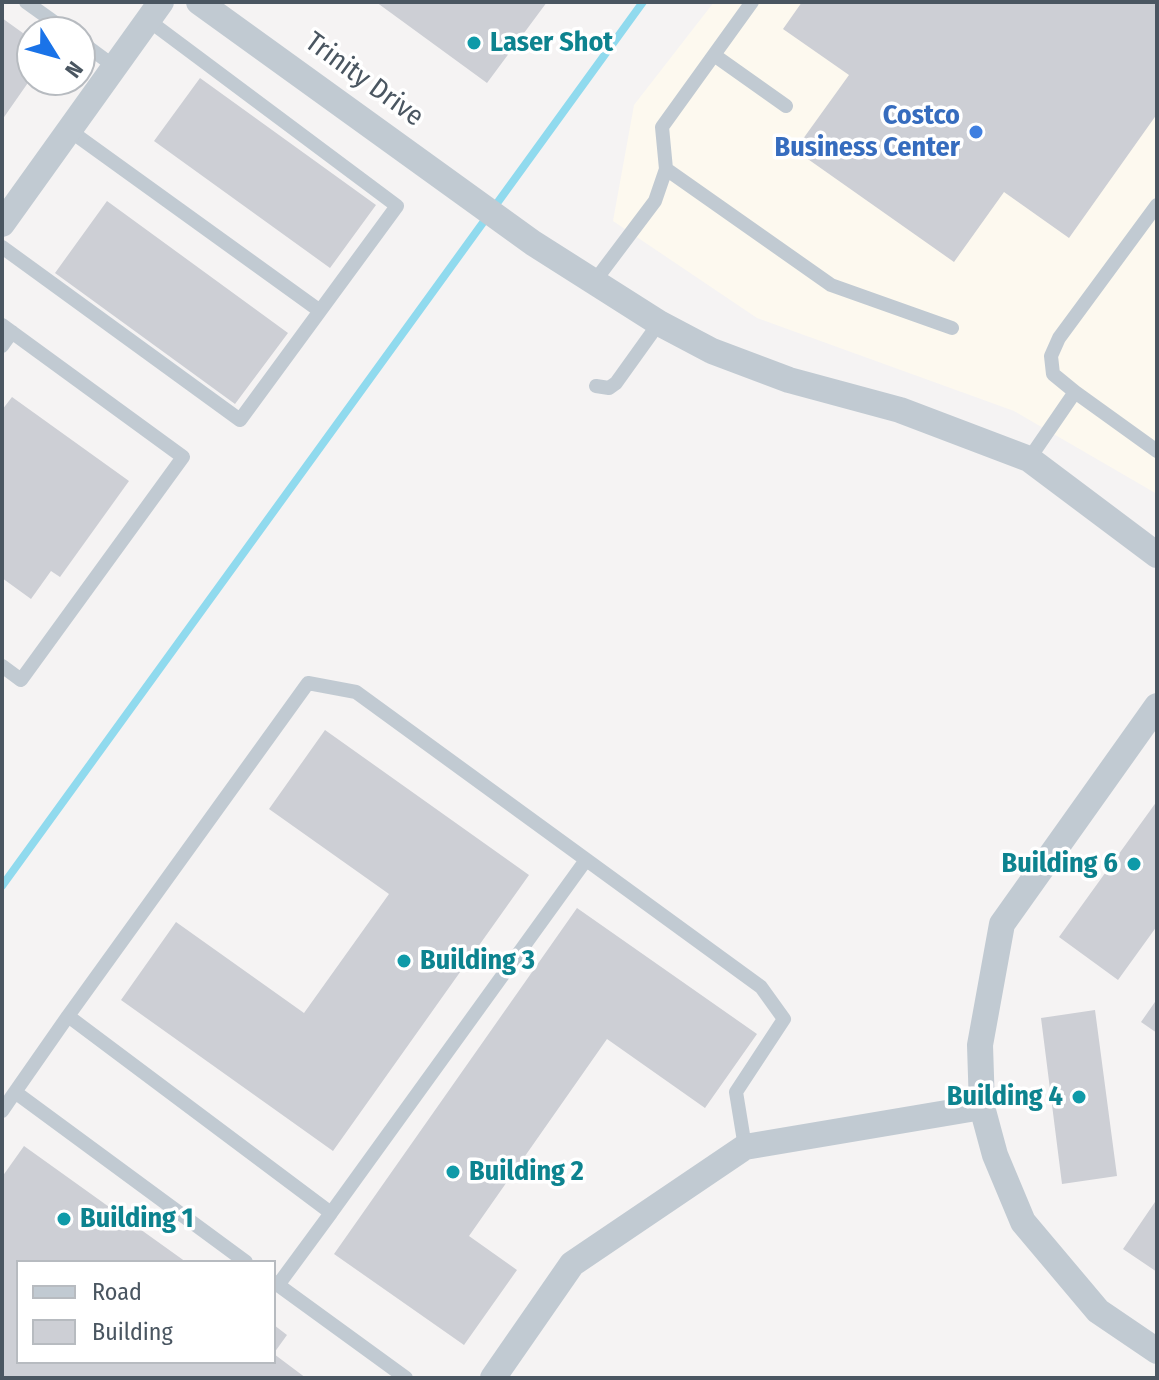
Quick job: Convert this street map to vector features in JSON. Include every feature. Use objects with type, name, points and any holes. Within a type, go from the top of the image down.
[{"type":"street","name":"Trinity Drive","points":[[199,2],[533,243],[659,323],[712,351],[789,380],[900,410],[1029,459],[1157,555]]},
{"type":"street","points":[[2,224],[155,11]]},
{"type":"street","points":[[1157,706],[1002,924],[980,1045],[982,1107],[995,1155],[1023,1222],[1098,1311],[1157,1351]]},
{"type":"street","points":[[493,1378],[572,1264],[745,1147],[982,1107]]},
{"type":"lane","points":[[26,2],[46,16]]},
{"type":"lane","points":[[594,282],[655,201],[666,169],[662,127],[752,2]]},
{"type":"lane","points":[[2,247],[240,420],[397,206],[155,11]]},
{"type":"lane","points":[[96,53],[115,67]]},
{"type":"lane","points":[[714,55],[786,106]]},
{"type":"lane","points":[[69,130],[320,311]]},
{"type":"lane","points":[[666,169],[831,285],[952,328]]},
{"type":"lane","points":[[1157,205],[1059,338],[1051,356],[1053,374],[1157,451]]},
{"type":"lane","points":[[596,386],[609,388],[616,383],[659,323]]},
{"type":"lane","points":[[2,346],[7,329],[183,457],[21,680],[2,666]]},
{"type":"lane","points":[[1029,459],[1075,392]]},
{"type":"lane","points":[[2,1111],[308,683],[356,692],[761,987],[784,1019],[736,1092],[745,1147]]},
{"type":"lane","points":[[399,1376],[276,1284],[331,1213],[586,860]]},
{"type":"lane","points":[[68,1016],[331,1213]]},
{"type":"lane","points":[[15,1092],[243,1260]]},
{"type":"shaded area","points":[[714,2],[1157,2],[1157,494],[1014,411],[757,318],[613,221],[634,105]]},
{"type":"building","name":"Laser Shot","points":[[376,2],[547,2],[487,83]]},
{"type":"building","name":"Costco Business Center","points":[[802,2],[1157,2],[1157,114],[1069,238],[1004,192],[954,262],[795,150],[849,75],[783,29]]},
{"type":"building","points":[[2,18],[16,28],[16,96],[19,96],[2,120]]},
{"type":"building","points":[[200,78],[376,205],[330,268],[154,141]]},
{"type":"building","points":[[107,201],[288,333],[235,404],[55,273]]},
{"type":"building","points":[[12,397],[129,481],[60,577],[51,571],[31,599],[2,578],[2,410]]},
{"type":"building","name":"Building 3","points":[[325,730],[529,875],[333,1151],[121,1000],[176,922],[304,1013],[389,894],[269,809]]},
{"type":"building","name":"Building 6","points":[[1157,801],[1157,926],[1118,980],[1059,937]]},
{"type":"building","name":"Building 2","points":[[577,908],[757,1034],[705,1108],[607,1039],[469,1236],[517,1270],[464,1345],[334,1254]]},
{"type":"building","points":[[1157,999],[1157,1033],[1141,1022]]},
{"type":"building","name":"Building 4","points":[[1095,1010],[1117,1176],[1062,1184],[1041,1018]]},
{"type":"building","name":"Building 1","points":[[24,1146],[183,1260],[16,1260],[16,1364],[276,1364],[276,1356],[306,1378],[2,1378],[2,1177]]},
{"type":"building","points":[[1157,1199],[1157,1272],[1123,1249]]},
{"type":"building","points":[[276,1327],[287,1335],[276,1350]]},
{"type":"waterway","points":[[2,886],[643,2]]},
{"type":"place","name":"Laser Shot","points":[[474,43]]},
{"type":"place","name":"Costco Business Center","points":[[976,132]]},
{"type":"place","name":"Building 6","points":[[1134,864]]},
{"type":"place","name":"Building 3","points":[[404,961]]},
{"type":"place","name":"Building 4","points":[[1079,1097]]},
{"type":"place","name":"Building 2","points":[[453,1172]]},
{"type":"place","name":"Building 1","points":[[64,1219]]}]
